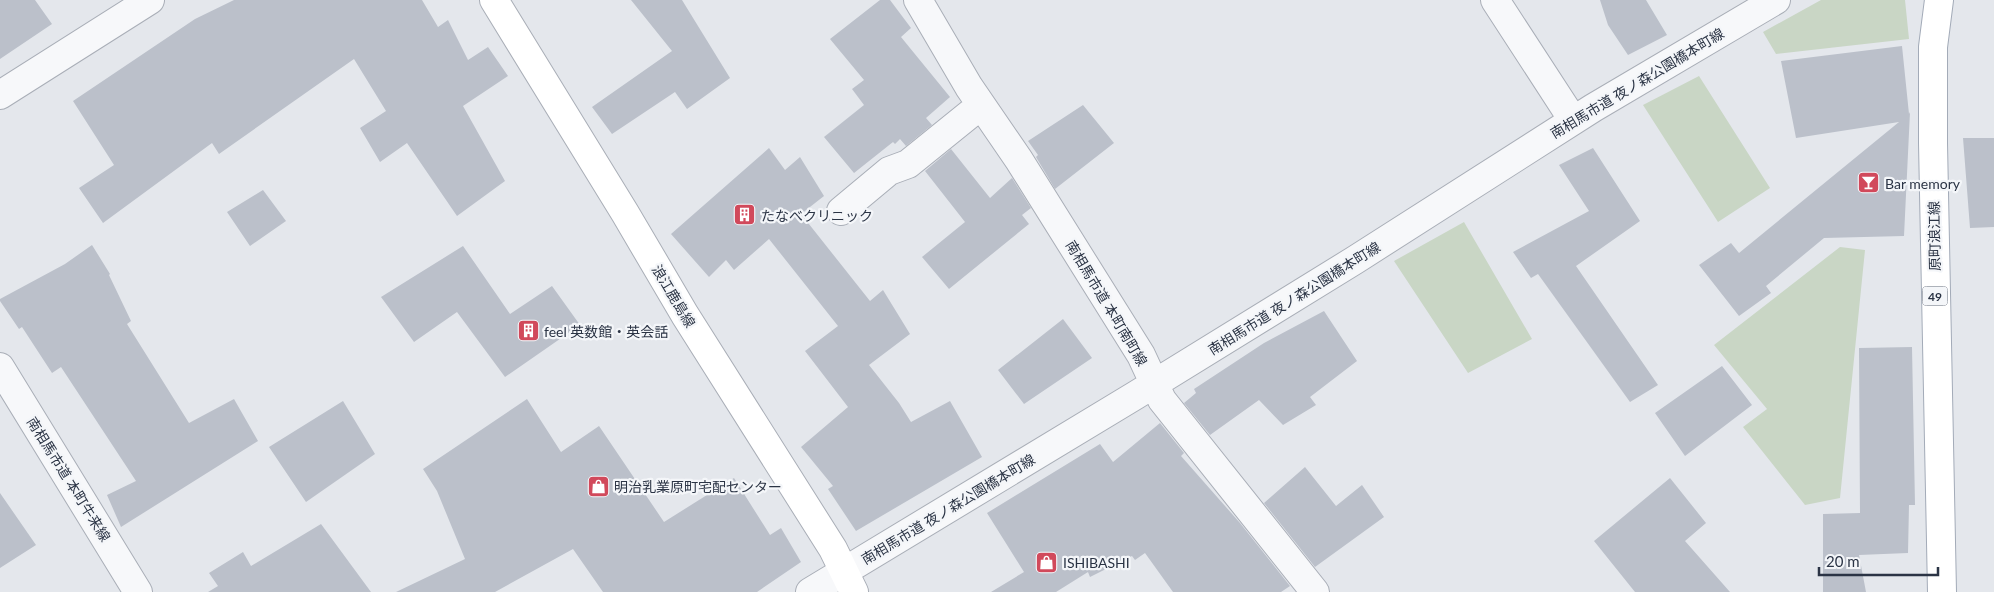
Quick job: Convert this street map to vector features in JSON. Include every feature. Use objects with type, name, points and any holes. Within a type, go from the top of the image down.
[{"type":"main road","name":"浪江鹿島線","points":[[494,0],[625,213],[685,315],[833,550],[849,582]]},
{"type":"main road","name":"原町浪江線","points":[[1939,0],[1933,47],[1933,143],[1942,592]]},
{"type":"street","points":[[0,95],[150,0]]},
{"type":"street","name":"南相馬市道 本町南町線","points":[[918,0],[980,105],[1019,160],[1100,287],[1141,354],[1153,384],[1173,416],[1315,592]]},
{"type":"street","points":[[1495,0],[1573,120]]},
{"type":"street","name":"南相馬市道 夜ノ森公園橋本町線","points":[[810,592],[849,582],[1153,384],[1356,260],[1573,120],[1776,0]]},
{"type":"street","points":[[841,211],[889,171],[908,164],[980,105]]},
{"type":"street","name":"南相馬市道 本町牛来線","points":[[0,367],[138,592]]},
{"type":"green space","points":[[1821,0],[1905,0],[1909,39],[1776,54],[1763,32]]},
{"type":"green space","points":[[1699,76],[1770,188],[1718,222],[1643,105]]},
{"type":"green space","points":[[1464,222],[1532,339],[1468,373],[1394,261]]},
{"type":"green space","points":[[1840,247],[1865,250],[1840,498],[1805,505],[1743,427],[1767,409],[1714,345]]},
{"type":"building","points":[[0,0],[35,0],[52,24],[0,59]]},
{"type":"building","points":[[234,0],[422,0],[438,27],[448,20],[468,60],[488,47],[508,76],[463,106],[505,181],[457,216],[407,143],[380,162],[360,128],[386,111],[354,59],[219,154],[212,143],[103,223],[79,188],[114,165],[73,101],[195,19]]},
{"type":"building","points":[[631,0],[682,0],[730,78],[687,109],[675,92],[612,134],[592,107],[672,51]]},
{"type":"building","points":[[880,0],[890,0],[911,28],[901,37],[950,97],[926,118],[932,125],[906,146],[900,139],[895,144],[893,142],[854,173],[824,137],[864,105],[852,89],[864,80],[830,39]]},
{"type":"building","points":[[1600,0],[1646,0],[1667,35],[1628,55],[1608,25]]},
{"type":"building","points":[[1902,46],[1909,114],[1910,112],[1904,236],[1824,238],[1766,286],[1771,293],[1739,316],[1699,265],[1731,243],[1739,253],[1899,122],[1796,138],[1781,61]]},
{"type":"building","points":[[1083,105],[1114,143],[1055,189],[1036,157],[1038,155],[1028,141]]},
{"type":"building","points":[[1963,138],[1994,138],[1994,227],[1970,228]]},
{"type":"building","points":[[769,148],[785,170],[800,157],[824,196],[801,214],[870,301],[883,290],[910,334],[869,365],[899,403],[911,422],[950,401],[982,457],[856,531],[828,489],[833,486],[801,447],[848,407],[805,351],[838,326],[769,239],[734,270],[726,260],[709,277],[671,234]]},
{"type":"building","points":[[1593,148],[1640,221],[1576,266],[1658,385],[1630,402],[1538,274],[1531,278],[1513,252],[1589,211],[1559,165]]},
{"type":"building","points":[[951,149],[990,198],[1012,178],[1031,208],[1022,215],[1029,224],[949,289],[922,257],[965,222],[925,171]]},
{"type":"building","points":[[263,190],[286,221],[250,246],[227,212]]},
{"type":"building","points":[[92,245],[110,274],[131,321],[127,324],[189,423],[234,399],[258,441],[121,527],[107,495],[136,481],[61,367],[52,373],[22,327],[19,329],[0,301],[0,299],[65,264]]},
{"type":"building","points":[[463,246],[510,314],[552,286],[580,325],[505,377],[457,312],[414,342],[381,297]]},
{"type":"building","points":[[1324,311],[1357,361],[1310,397],[1316,405],[1283,425],[1259,400],[1210,435],[1184,403],[1196,393],[1194,389],[1264,343]]},
{"type":"building","points":[[1063,319],[1092,358],[1024,404],[998,370]]},
{"type":"building","points":[[1912,347],[1915,505],[1909,505],[1908,553],[1859,555],[1866,592],[1823,592],[1823,514],[1860,513],[1859,348]]},
{"type":"building","points":[[1722,366],[1752,405],[1685,456],[1655,413]]},
{"type":"building","points":[[527,399],[561,452],[599,426],[664,522],[734,478],[770,535],[781,528],[801,562],[757,592],[603,592],[573,549],[495,592],[396,592],[465,559],[437,491],[423,469]]},
{"type":"building","points":[[343,401],[375,454],[306,502],[269,447]]},
{"type":"building","points":[[1160,423],[1184,453],[1181,456],[1240,523],[1290,586],[1281,592],[1173,592],[1145,553],[1135,560],[1132,556],[1090,577],[1088,572],[1056,592],[991,592],[1024,572],[987,513],[1100,444],[1113,462]]},
{"type":"building","points":[[1305,467],[1336,506],[1362,485],[1384,517],[1315,567],[1264,503]]},
{"type":"building","points":[[1670,478],[1706,523],[1685,541],[1730,592],[1635,592],[1594,541]]},
{"type":"building","points":[[0,493],[36,545],[0,568]]},
{"type":"building","points":[[321,524],[371,592],[208,592],[218,586],[209,573],[243,552],[251,566]]},
{"type":"place","name":"Bar memory","points":[[1869,183]]},
{"type":"place","name":"たなべクリニック","points":[[745,215]]},
{"type":"place","name":"feel 英数館・英会話","points":[[528,331]]},
{"type":"place","name":"明治乳業原町宅配センター","points":[[598,486]]},
{"type":"place","name":"ISHIBASHI","points":[[1047,562]]}]
